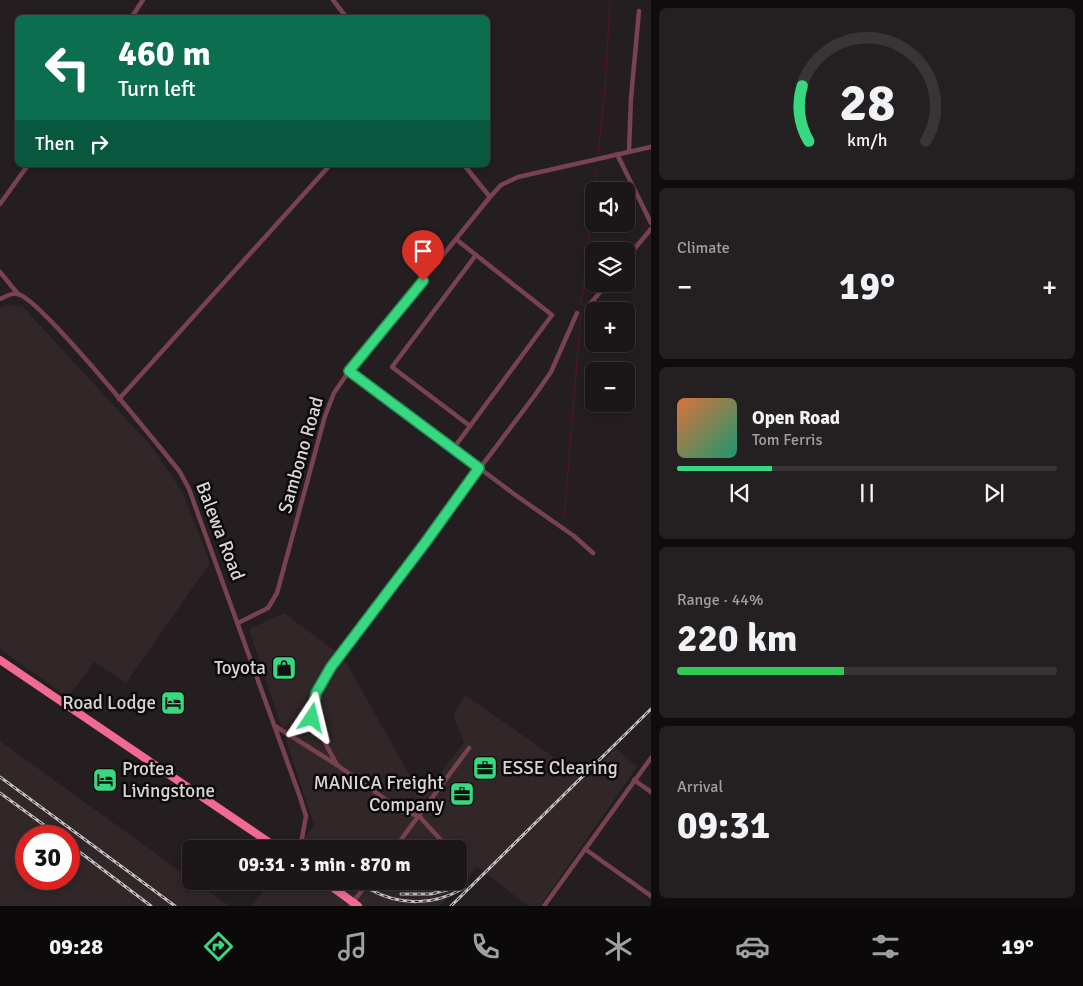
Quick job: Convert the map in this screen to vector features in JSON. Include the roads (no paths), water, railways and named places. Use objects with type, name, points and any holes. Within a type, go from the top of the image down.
[{"type":"highway","points":[[0,660],[266,840]]},
{"type":"highway","points":[[335,890],[354,905]]},
{"type":"street","points":[[133,15],[143,0]]},
{"type":"street","points":[[333,0],[345,15]]},
{"type":"street","points":[[629,151],[631,98],[639,10]]},
{"type":"street","name":"Sambono Road","points":[[238,623],[268,608],[277,593],[325,416],[334,393],[349,371],[490,197],[501,185],[518,177],[650,147]]},
{"type":"street","points":[[617,154],[650,223]]},
{"type":"street","points":[[0,204],[27,167]]},
{"type":"street","points":[[119,399],[328,167]]},
{"type":"street","points":[[466,167],[490,197]]},
{"type":"street","points":[[635,247],[650,228]]},
{"type":"street","points":[[453,449],[552,315],[457,240]]},
{"type":"street","points":[[470,426],[392,367],[476,254]]},
{"type":"street","name":"Balewa Road","points":[[0,272],[18,294],[51,322],[180,472],[189,489],[306,816],[302,840]]},
{"type":"street","points":[[592,302],[600,292]]},
{"type":"street","points":[[0,299],[12,294],[18,294]]},
{"type":"street","points":[[337,765],[312,718],[319,685],[546,380],[577,313]]},
{"type":"street","points":[[349,371],[574,536],[593,553]]},
{"type":"street","points":[[275,726],[337,765],[402,812],[419,816],[441,840]]},
{"type":"street","points":[[401,840],[469,748]]},
{"type":"street","points":[[544,906],[650,758]]},
{"type":"street","points":[[634,780],[650,792]]},
{"type":"street","points":[[585,849],[650,896]]},
{"type":"street","points":[[354,905],[363,890]]},
{"type":"waterway","points":[[598,153],[605,90],[610,0]]},
{"type":"waterway","points":[[595,182],[597,167]]},
{"type":"waterway","points":[[581,305],[589,232]]},
{"type":"waterway","points":[[564,520],[581,312]]},
{"type":"railway","points":[[451,906],[651,709]]},
{"type":"railway","points":[[0,777],[175,906]]},
{"type":"railway","points":[[0,793],[44,825]]},
{"type":"railway","points":[[80,852],[151,906]]},
{"type":"railway","points":[[371,890],[393,899],[416,902],[440,898],[460,890]]},
{"type":"railway","points":[[401,894],[431,894],[447,890]]},
{"type":"place","name":"Toyota","points":[[284,668]]},
{"type":"place","name":"Road Lodge","points":[[173,703]]},
{"type":"place","name":"ESSE Clearing","points":[[485,768]]},
{"type":"place","name":"Protea Livingstone","points":[[105,780]]},
{"type":"place","name":"MANICA Freight Company","points":[[462,794]]}]
